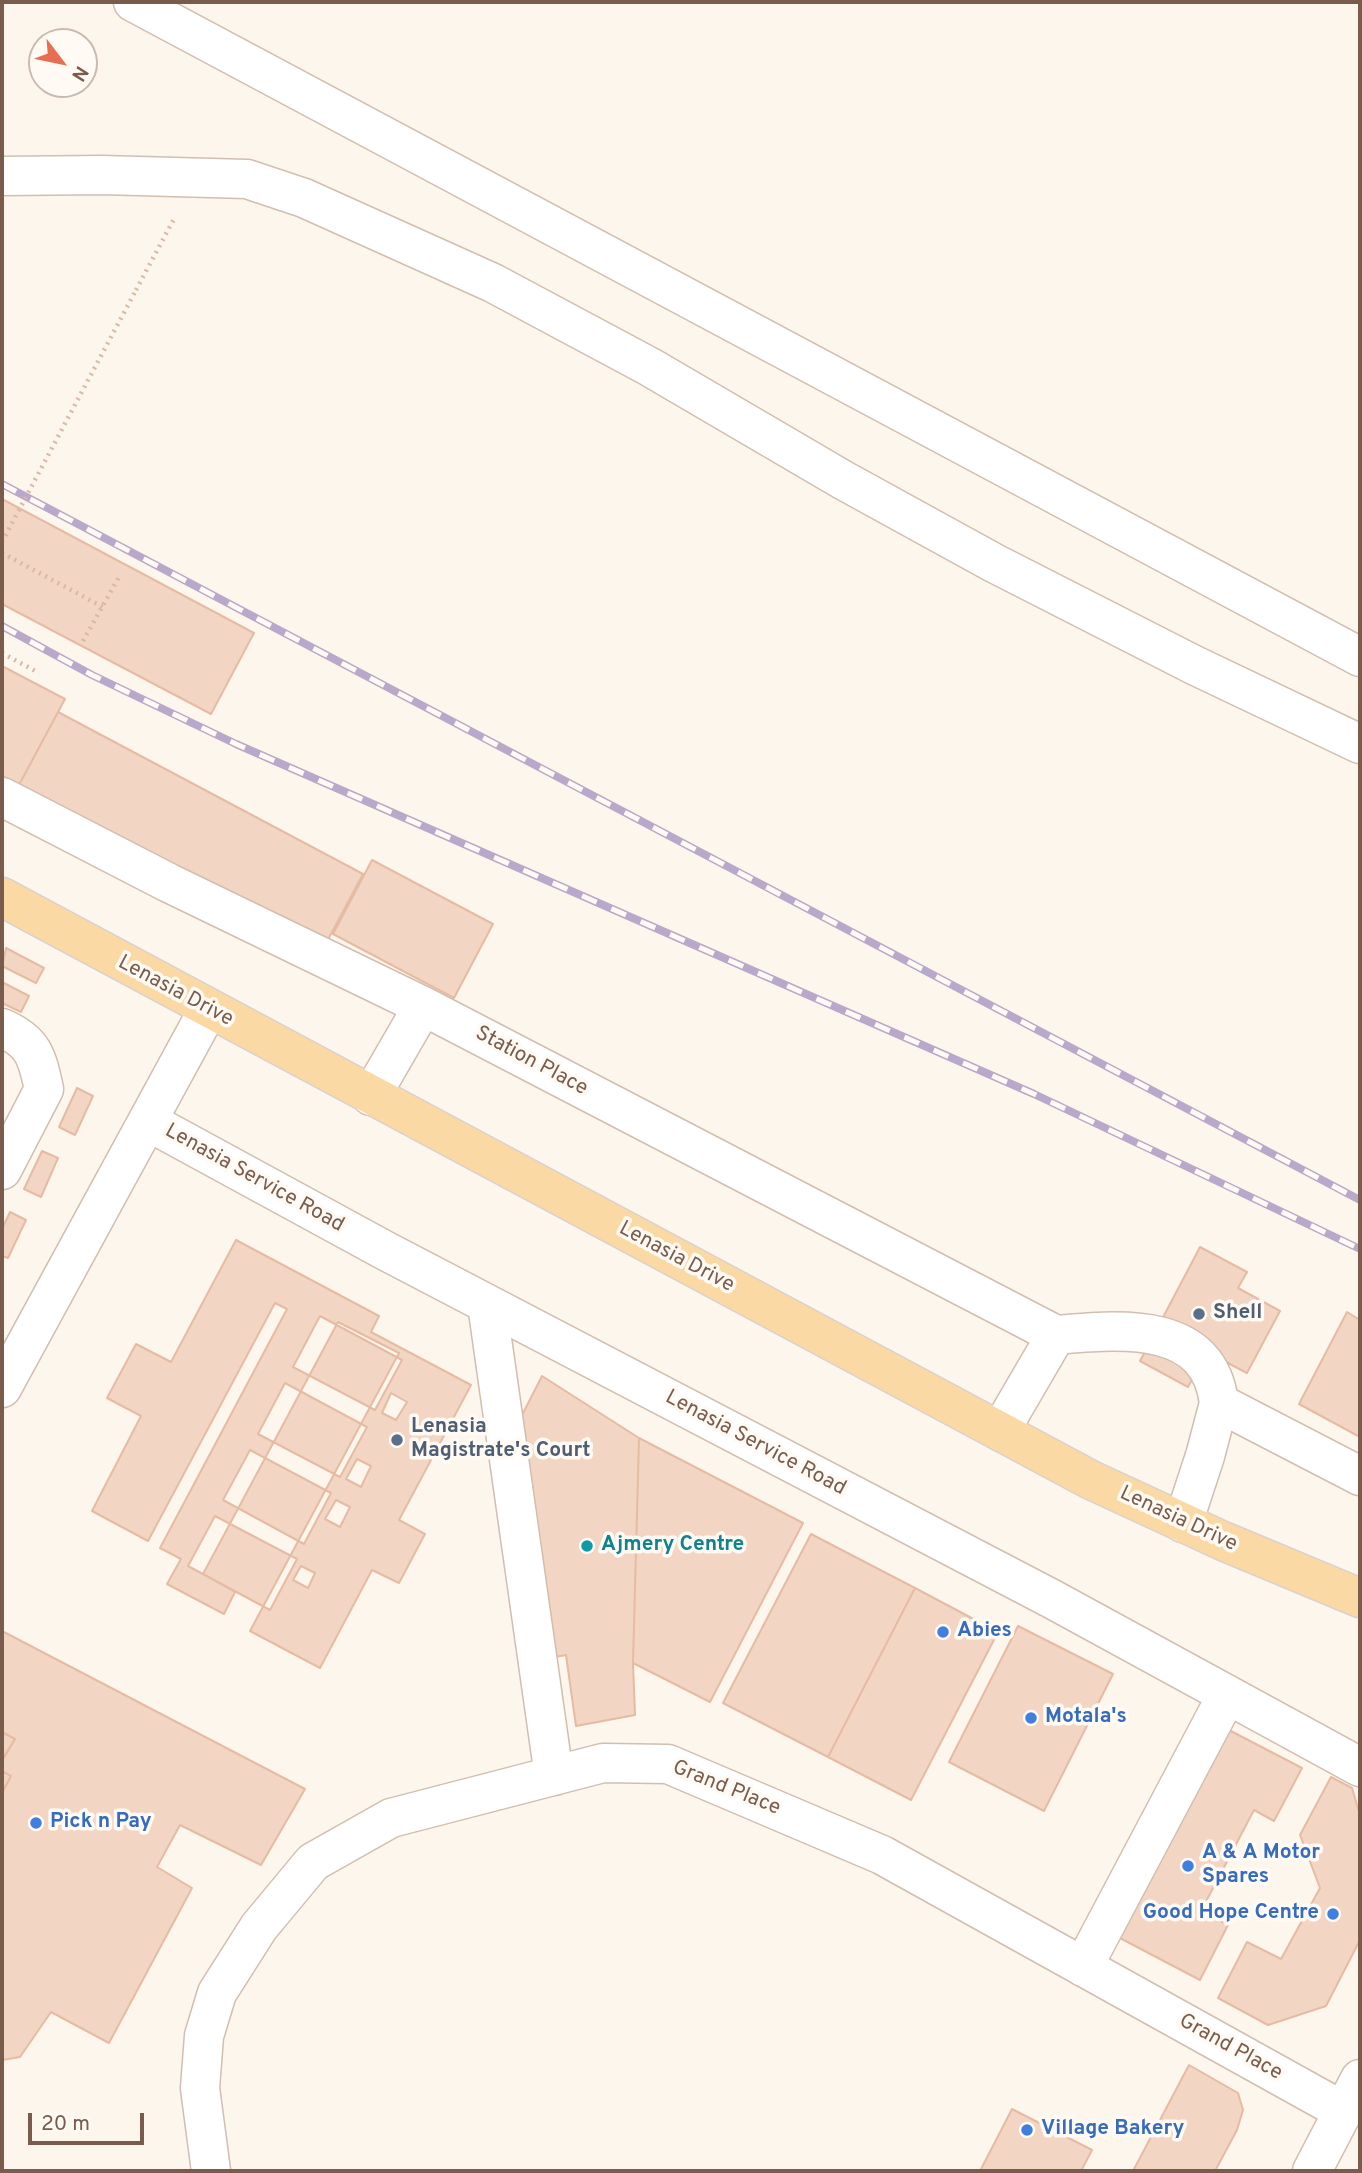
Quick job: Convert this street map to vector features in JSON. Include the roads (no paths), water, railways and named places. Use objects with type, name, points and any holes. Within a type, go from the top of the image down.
[{"type":"main road","name":"Lenasia Drive","points":[[2,897],[208,1010],[1091,1480],[1183,1523],[1360,1598]]},
{"type":"street","points":[[133,2],[1360,657]]},
{"type":"street","points":[[2,176],[102,174],[247,179],[304,198],[493,283],[650,367],[843,480],[994,563],[1194,665],[1360,744]]},
{"type":"street","name":"Station Place","points":[[2,797],[423,1006],[1056,1335]]},
{"type":"street","points":[[371,1096],[423,1006]]},
{"type":"street","points":[[2,1388],[208,1010]]},
{"type":"street","points":[[2,1028],[16,1034],[36,1053],[44,1089],[2,1170]]},
{"type":"street","name":"Lenasia Service Road","points":[[149,1122],[487,1304],[1040,1593],[1360,1768]]},
{"type":"street","points":[[487,1304],[554,1776]]},
{"type":"street","points":[[1000,1431],[1056,1335],[1140,1331],[1159,1334],[1189,1349],[1216,1385],[1219,1404],[1183,1523]]},
{"type":"street","points":[[1219,1404],[1360,1476]]},
{"type":"street","points":[[1083,1968],[1227,1695]]},
{"type":"street","name":"Grand Place","points":[[211,2171],[200,2088],[204,2036],[218,1993],[259,1927],[313,1862],[391,1818],[603,1763],[668,1763],[882,1855],[1083,1968],[1352,2095]]},
{"type":"street","points":[[1312,2171],[1352,2095]]},
{"type":"railway","points":[[2,484],[1360,1200]]},
{"type":"railway","points":[[2,626],[92,675],[236,744],[1034,1094],[1360,1249]]},
{"type":"place","name":"Shell","points":[[1199,1314]]},
{"type":"place","name":"Lenasia Magistrate's Court","points":[[397,1440]]},
{"type":"place","name":"Ajmery Centre","points":[[587,1546]]},
{"type":"place","name":"Abies","points":[[943,1632]]},
{"type":"place","name":"Motala's","points":[[1031,1718]]},
{"type":"place","name":"Pick n Pay","points":[[36,1823]]},
{"type":"place","name":"A & A Motor Spares","points":[[1188,1866]]},
{"type":"place","name":"Good Hope Centre","points":[[1333,1914]]},
{"type":"place","name":"Village Bakery","points":[[1027,2130]]}]
